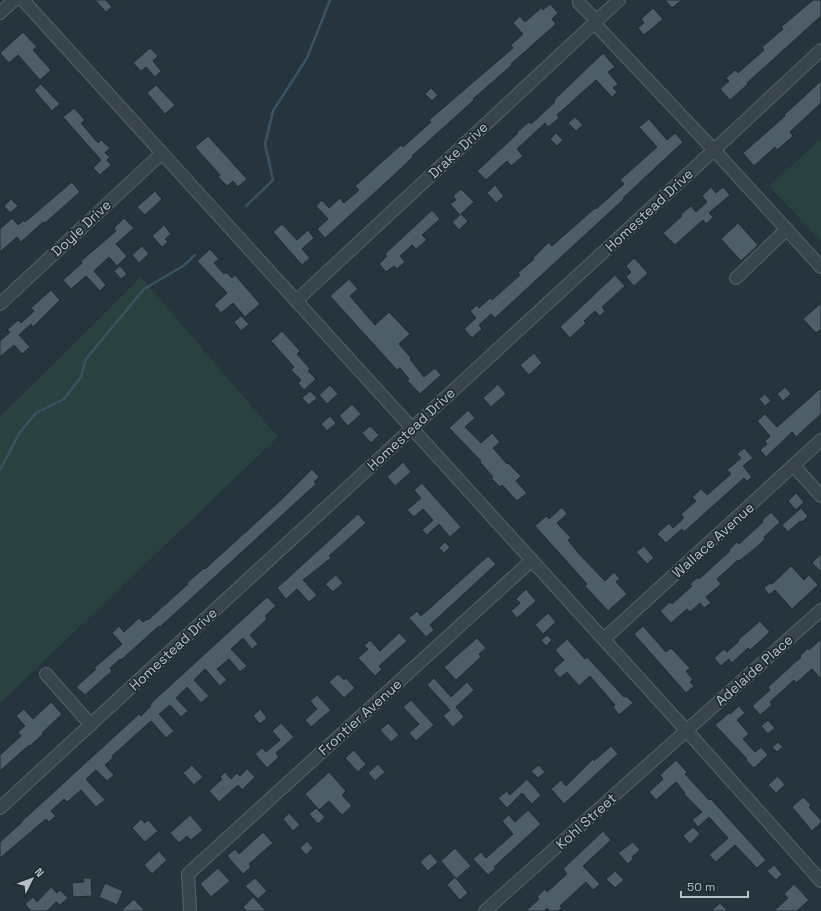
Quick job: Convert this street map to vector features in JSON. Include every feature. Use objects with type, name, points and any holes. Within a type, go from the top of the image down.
[{"type":"street","points":[[0,13],[14,0]]},
{"type":"street","points":[[23,0],[604,639],[821,881]]},
{"type":"street","points":[[579,0],[579,4],[595,22],[821,267]]},
{"type":"street","name":"Drake Drive","points":[[296,301],[619,0]]},
{"type":"street","name":"Homestead Drive","points":[[0,808],[821,50]]},
{"type":"street","name":"Doyle Drive","points":[[0,304],[162,153]]},
{"type":"street","points":[[736,278],[787,229]]},
{"type":"street","name":"Wallace Avenue","points":[[604,639],[821,440]]},
{"type":"street","points":[[794,466],[821,496]]},
{"type":"street","name":"Frontier Avenue","points":[[190,911],[188,874],[532,560]]},
{"type":"street","name":"Adelaide Place","points":[[686,730],[821,610]]},
{"type":"street","points":[[46,674],[91,725]]},
{"type":"street","name":"Kohl Street","points":[[485,911],[686,730]]},
{"type":"green space","points":[[821,139],[821,241],[769,186]]},
{"type":"green space","points":[[141,277],[278,437],[0,703],[0,417]]},
{"type":"building","points":[[95,0],[106,0],[112,7],[106,12]]},
{"type":"building","points":[[665,0],[682,0],[672,8]]},
{"type":"building","points":[[813,0],[821,0],[821,16],[730,100],[720,89],[729,81],[726,78],[735,70],[738,73],[764,50],[762,47],[783,29],[781,27]]},
{"type":"building","points":[[550,4],[558,13],[552,19],[556,24],[473,99],[474,100],[325,238],[317,229],[328,219],[316,206],[322,200],[329,208],[340,198],[344,203],[359,190],[355,186],[401,145],[403,147],[431,122],[429,120],[513,48],[511,45],[523,34],[513,23],[520,16],[525,22],[542,7],[543,10]]},
{"type":"building","points":[[653,8],[663,19],[644,35],[638,28],[644,23],[641,19]]},
{"type":"building","points":[[23,32],[37,47],[33,50],[51,70],[40,80],[18,55],[9,63],[0,53]]},
{"type":"building","points":[[150,48],[158,56],[153,61],[161,71],[155,77],[146,67],[141,71],[133,63]]},
{"type":"building","points":[[603,53],[615,67],[608,72],[618,84],[613,88],[617,92],[612,97],[596,80],[557,115],[559,118],[548,127],[545,123],[517,149],[523,156],[511,166],[507,161],[486,180],[477,171],[518,133],[517,132],[529,122],[531,124],[555,102],[554,100]]},
{"type":"building","points":[[821,81],[821,103],[790,132],[793,136],[777,150],[775,147],[754,166],[743,153],[785,116],[784,115]]},
{"type":"building","points":[[41,84],[60,104],[52,111],[34,90]]},
{"type":"building","points":[[156,85],[175,105],[165,114],[147,93]]},
{"type":"building","points":[[431,88],[438,95],[432,101],[425,94]]},
{"type":"building","points":[[74,108],[85,120],[81,123],[98,143],[101,140],[110,148],[105,153],[110,157],[107,160],[111,165],[100,175],[93,168],[101,160],[63,117]]},
{"type":"building","points":[[575,117],[583,125],[576,131],[568,123]]},
{"type":"building","points":[[649,119],[667,140],[675,133],[683,142],[623,198],[624,199],[495,318],[491,314],[479,325],[482,329],[472,338],[464,329],[476,318],[470,311],[477,305],[479,308],[490,298],[492,300],[520,275],[518,273],[534,259],[533,258],[549,242],[552,246],[595,208],[596,209],[624,184],[620,180],[657,147],[639,127]]},
{"type":"building","points":[[556,133],[563,140],[557,146],[550,139]]},
{"type":"building","points":[[208,136],[247,179],[238,187],[233,181],[227,186],[218,177],[220,175],[195,147]]},
{"type":"building","points":[[72,182],[80,192],[21,242],[17,237],[0,252],[0,229],[12,218],[18,225],[24,220],[25,222]]},
{"type":"building","points":[[495,185],[504,196],[496,203],[487,193]]},
{"type":"building","points":[[711,187],[716,193],[723,187],[730,195],[709,213],[713,217],[706,224],[703,220],[675,245],[663,233],[691,206],[696,212],[707,202],[702,196]]},
{"type":"building","points":[[461,189],[474,202],[461,214],[468,221],[459,230],[452,222],[460,215],[450,204],[456,200],[453,196]]},
{"type":"building","points":[[155,191],[162,199],[145,215],[137,207]]},
{"type":"building","points":[[11,199],[18,206],[10,213],[4,206]]},
{"type":"building","points":[[432,210],[440,219],[422,235],[427,240],[416,249],[412,245],[400,256],[405,262],[397,269],[394,266],[386,272],[379,264],[387,256],[385,254]]},
{"type":"building","points":[[124,218],[134,228],[116,244],[127,256],[117,266],[109,257],[94,271],[106,285],[100,291],[86,276],[71,289],[63,280],[82,263],[81,261],[116,231],[114,228]]},
{"type":"building","points":[[738,223],[758,245],[741,261],[721,239]]},
{"type":"building","points":[[282,224],[297,240],[308,230],[314,238],[302,249],[310,258],[302,265],[273,232]]},
{"type":"building","points":[[164,225],[171,234],[165,239],[168,242],[162,247],[152,236]]},
{"type":"building","points":[[142,246],[149,254],[139,263],[132,255]]},
{"type":"building","points":[[210,249],[219,259],[214,263],[224,274],[226,272],[232,278],[235,275],[260,304],[245,317],[233,303],[221,313],[214,305],[227,293],[197,261]]},
{"type":"building","points":[[634,258],[648,273],[634,286],[626,277],[631,272],[626,266]]},
{"type":"building","points":[[120,266],[127,274],[121,279],[114,271]]},
{"type":"building","points":[[615,275],[625,286],[602,307],[605,311],[600,316],[595,311],[584,321],[586,323],[570,338],[560,327]]},
{"type":"building","points":[[349,279],[358,289],[350,296],[375,325],[389,312],[410,334],[399,344],[424,377],[435,368],[441,375],[420,394],[407,380],[409,379],[400,368],[397,370],[330,296]]},
{"type":"building","points":[[51,290],[60,300],[33,327],[31,324],[19,335],[30,347],[22,354],[14,345],[0,357],[0,341],[10,332],[7,330],[18,320],[21,323],[34,311],[31,308]]},
{"type":"building","points":[[821,303],[821,329],[816,333],[803,319]]},
{"type":"building","points":[[241,316],[249,324],[241,331],[234,322]]},
{"type":"building","points":[[282,331],[300,351],[297,354],[310,369],[308,371],[316,379],[304,390],[298,383],[301,380],[291,370],[294,367],[271,341]]},
{"type":"building","points":[[534,353],[542,363],[529,375],[520,365]]},
{"type":"building","points":[[498,384],[506,394],[491,407],[483,398]]},
{"type":"building","points":[[330,385],[338,394],[327,404],[319,395]]},
{"type":"building","points":[[785,387],[791,394],[783,401],[777,394]]},
{"type":"building","points":[[821,388],[821,414],[796,437],[792,432],[766,457],[760,450],[767,444],[765,441],[770,436],[757,421],[765,414],[777,427]]},
{"type":"building","points":[[310,391],[317,398],[309,405],[302,398]]},
{"type":"building","points":[[765,394],[771,401],[765,406],[759,399]]},
{"type":"building","points":[[352,404],[361,414],[348,426],[339,416]]},
{"type":"building","points":[[468,410],[475,418],[465,427],[481,443],[492,433],[500,442],[493,448],[507,464],[508,463],[521,476],[516,481],[527,493],[517,501],[502,485],[500,487],[491,478],[493,477],[480,462],[481,461],[449,428]]},
{"type":"building","points":[[330,416],[336,423],[327,431],[321,424]]},
{"type":"building","points":[[370,426],[379,435],[371,443],[362,433]]},
{"type":"building","points":[[744,448],[753,458],[743,466],[752,477],[747,481],[744,478],[684,532],[682,529],[666,543],[657,534],[669,523],[673,528],[684,518],[681,514],[696,501],[692,497],[701,489],[707,495],[731,474],[727,470],[741,458],[737,454]]},
{"type":"building","points":[[403,462],[411,472],[395,486],[387,477]]},
{"type":"building","points":[[312,469],[319,477],[314,482],[316,484],[160,627],[159,626],[110,668],[112,671],[85,695],[76,687],[96,669],[94,668],[122,644],[112,633],[119,626],[124,632],[139,618],[143,622],[147,619],[148,620],[188,584],[187,583],[204,568],[205,569],[282,499]]},
{"type":"building","points":[[422,483],[461,527],[450,537],[439,524],[427,535],[422,530],[433,520],[423,509],[414,517],[407,510],[421,498],[414,490]]},
{"type":"building","points":[[796,493],[804,502],[796,510],[788,501]]},
{"type":"building","points":[[562,507],[567,514],[557,523],[571,538],[568,540],[605,581],[614,572],[620,579],[616,582],[627,594],[608,611],[585,586],[587,584],[535,526],[546,516],[549,519]]},
{"type":"building","points":[[801,508],[808,516],[788,532],[782,525]]},
{"type":"building","points":[[771,512],[780,522],[764,537],[765,539],[758,546],[739,561],[738,560],[717,579],[721,584],[706,597],[711,603],[704,608],[700,603],[690,612],[687,609],[671,623],[660,611],[670,602],[672,604],[692,586],[690,584],[698,577],[699,579],[730,551],[729,550],[737,542],[739,544],[763,522],[762,520]]},
{"type":"building","points":[[358,514],[366,523],[329,556],[331,558],[303,580],[317,595],[309,602],[297,589],[286,599],[277,588]]},
{"type":"building","points":[[445,542],[450,547],[444,553],[439,548]]},
{"type":"building","points":[[644,546],[654,558],[647,564],[636,552]]},
{"type":"building","points":[[821,554],[821,572],[812,563]]},
{"type":"building","points":[[488,556],[496,564],[430,625],[434,630],[426,637],[409,618],[417,611],[421,616]]},
{"type":"building","points":[[791,566],[804,580],[809,575],[818,585],[792,609],[775,590],[769,595],[764,588],[770,583],[772,584]]},
{"type":"building","points":[[336,575],[343,583],[333,592],[325,584]]},
{"type":"building","points":[[526,589],[536,601],[517,618],[511,611],[520,603],[516,599]]},
{"type":"building","points":[[267,597],[276,606],[265,616],[267,619],[250,635],[258,644],[252,649],[243,638],[231,649],[247,666],[240,672],[229,659],[217,669],[227,680],[220,686],[205,669],[194,680],[209,696],[201,703],[187,687],[176,698],[188,711],[181,717],[170,705],[159,714],[174,731],[166,738],[151,721],[112,756],[114,757],[105,765],[114,775],[107,781],[96,770],[86,779],[105,800],[96,807],[81,790],[67,802],[64,799],[51,811],[56,816],[49,822],[46,819],[0,858],[0,842],[139,714],[141,716],[151,706],[150,704]]},
{"type":"building","points":[[548,613],[556,622],[543,634],[535,625]]},
{"type":"building","points":[[760,621],[770,632],[750,650],[748,648],[732,663],[729,659],[721,666],[714,658],[724,649],[727,652],[739,641],[738,640]]},
{"type":"building","points":[[643,626],[666,652],[671,648],[690,668],[686,671],[693,680],[690,682],[694,686],[686,693],[634,634]]},
{"type":"building","points":[[399,633],[407,641],[379,666],[382,669],[375,676],[358,658],[368,649],[364,646],[370,640],[380,651]]},
{"type":"building","points":[[547,635],[552,640],[546,646],[541,640]]},
{"type":"building","points":[[477,638],[486,648],[479,654],[481,657],[456,680],[444,667]]},
{"type":"building","points":[[567,639],[585,659],[587,657],[624,697],[626,696],[633,703],[619,715],[613,707],[615,705],[590,676],[579,686],[567,672],[560,678],[553,670],[564,660],[555,650]]},
{"type":"building","points":[[821,639],[821,679],[812,669],[796,683],[794,680],[770,702],[772,705],[760,715],[752,706],[770,690],[768,687],[801,657],[800,656],[808,648],[809,650]]},
{"type":"building","points":[[338,674],[344,680],[346,678],[355,688],[344,698],[329,682]]},
{"type":"building","points":[[434,678],[451,697],[467,682],[474,690],[456,707],[464,717],[453,727],[443,716],[450,710],[427,685]]},
{"type":"building","points":[[317,695],[331,710],[311,727],[305,720],[317,709],[310,701]]},
{"type":"building","points":[[411,700],[434,725],[416,741],[409,733],[419,724],[403,707]]},
{"type":"building","points":[[51,702],[62,714],[30,746],[29,745],[0,771],[0,755],[21,736],[18,732],[25,726],[16,716],[24,709],[33,719]]},
{"type":"building","points":[[739,706],[745,713],[737,720],[749,734],[743,739],[755,752],[761,747],[768,755],[754,768],[715,725]]},
{"type":"building","points":[[260,709],[267,718],[260,724],[253,716]]},
{"type":"building","points":[[768,720],[775,728],[768,734],[761,726]]},
{"type":"building","points":[[281,723],[294,737],[276,753],[279,757],[267,768],[255,754],[262,748],[266,752],[280,740],[272,731]]},
{"type":"building","points":[[388,723],[399,735],[391,742],[380,730]]},
{"type":"building","points":[[778,742],[783,747],[777,752],[772,747]]},
{"type":"building","points":[[611,746],[618,754],[564,804],[551,789],[561,780],[566,786],[593,759],[594,761]]},
{"type":"building","points":[[354,750],[366,764],[358,772],[345,758]]},
{"type":"building","points":[[676,760],[687,772],[685,774],[709,800],[711,799],[766,860],[757,868],[735,845],[716,862],[709,855],[728,838],[709,817],[698,827],[692,820],[702,812],[684,794],[685,793],[676,782],[656,800],[649,792],[663,779],[660,775]]},
{"type":"building","points":[[378,764],[385,772],[375,781],[368,773]]},
{"type":"building","points":[[192,765],[203,777],[194,785],[183,773]]},
{"type":"building","points":[[539,765],[545,772],[538,778],[531,771]]},
{"type":"building","points":[[247,769],[255,777],[242,790],[238,785],[219,802],[209,791],[222,779],[220,777],[225,772],[231,779],[237,773],[240,776]]},
{"type":"building","points":[[329,772],[346,791],[342,795],[352,806],[342,815],[329,801],[319,810],[305,794]]},
{"type":"building","points":[[778,776],[785,785],[776,793],[768,785]]},
{"type":"building","points":[[527,779],[541,795],[532,804],[522,793],[507,808],[498,798],[507,791],[510,795]]},
{"type":"building","points":[[803,797],[811,805],[809,807],[821,820],[821,823],[812,831],[792,807]]},
{"type":"building","points":[[316,808],[325,817],[318,824],[309,814]]},
{"type":"building","points":[[528,810],[541,824],[494,867],[496,868],[488,875],[473,859],[481,852],[486,858],[513,834],[502,821],[509,815],[515,822]]},
{"type":"building","points":[[289,813],[300,825],[293,831],[283,819]]},
{"type":"building","points":[[190,815],[203,830],[191,840],[187,836],[179,843],[170,833]]},
{"type":"building","points":[[141,819],[145,823],[148,820],[158,831],[145,842],[132,828]]},
{"type":"building","points":[[693,827],[700,834],[690,844],[683,836]]},
{"type":"building","points":[[603,831],[611,840],[583,866],[600,884],[593,890],[586,882],[560,906],[562,908],[558,911],[550,911],[547,908],[544,911],[526,911],[539,899],[537,897],[545,889],[547,892],[567,874],[563,869]]},
{"type":"building","points":[[263,832],[273,843],[249,864],[251,867],[243,874],[227,856],[235,849],[239,854]]},
{"type":"building","points":[[307,841],[313,848],[306,855],[300,848]]},
{"type":"building","points":[[633,842],[640,850],[632,857],[633,859],[628,864],[618,853]]},
{"type":"building","points":[[455,848],[471,866],[456,879],[441,861]]},
{"type":"building","points":[[159,851],[167,860],[152,874],[144,865]]},
{"type":"building","points":[[430,853],[438,862],[428,871],[420,862]]},
{"type":"building","points":[[774,865],[782,874],[776,880],[767,871]]},
{"type":"building","points":[[218,868],[230,881],[211,897],[200,884]]},
{"type":"building","points":[[615,871],[624,880],[615,888],[606,879]]},
{"type":"building","points":[[455,877],[468,893],[460,900],[447,885]]},
{"type":"building","points":[[83,878],[91,878],[92,896],[73,897],[72,883],[84,882]]},
{"type":"building","points":[[255,878],[267,891],[258,899],[245,886]]},
{"type":"building","points":[[105,883],[123,891],[117,905],[99,897]]},
{"type":"building","points":[[794,884],[809,900],[797,911],[774,911],[788,898],[784,894]]},
{"type":"building","points":[[51,887],[57,893],[60,890],[68,898],[60,905],[56,902],[47,911],[31,911],[25,904],[33,897],[37,902]]},
{"type":"building","points":[[253,897],[266,911],[246,911],[243,907]]},
{"type":"building","points":[[134,899],[145,911],[121,911]]},
{"type":"building","points":[[720,903],[728,911],[711,911]]},
{"type":"waterway","points":[[246,206],[273,180],[265,144],[273,111],[307,58],[330,0]]},
{"type":"waterway","points":[[0,470],[20,432],[36,413],[64,399],[81,377],[86,359],[144,289],[183,266],[195,255]]}]
